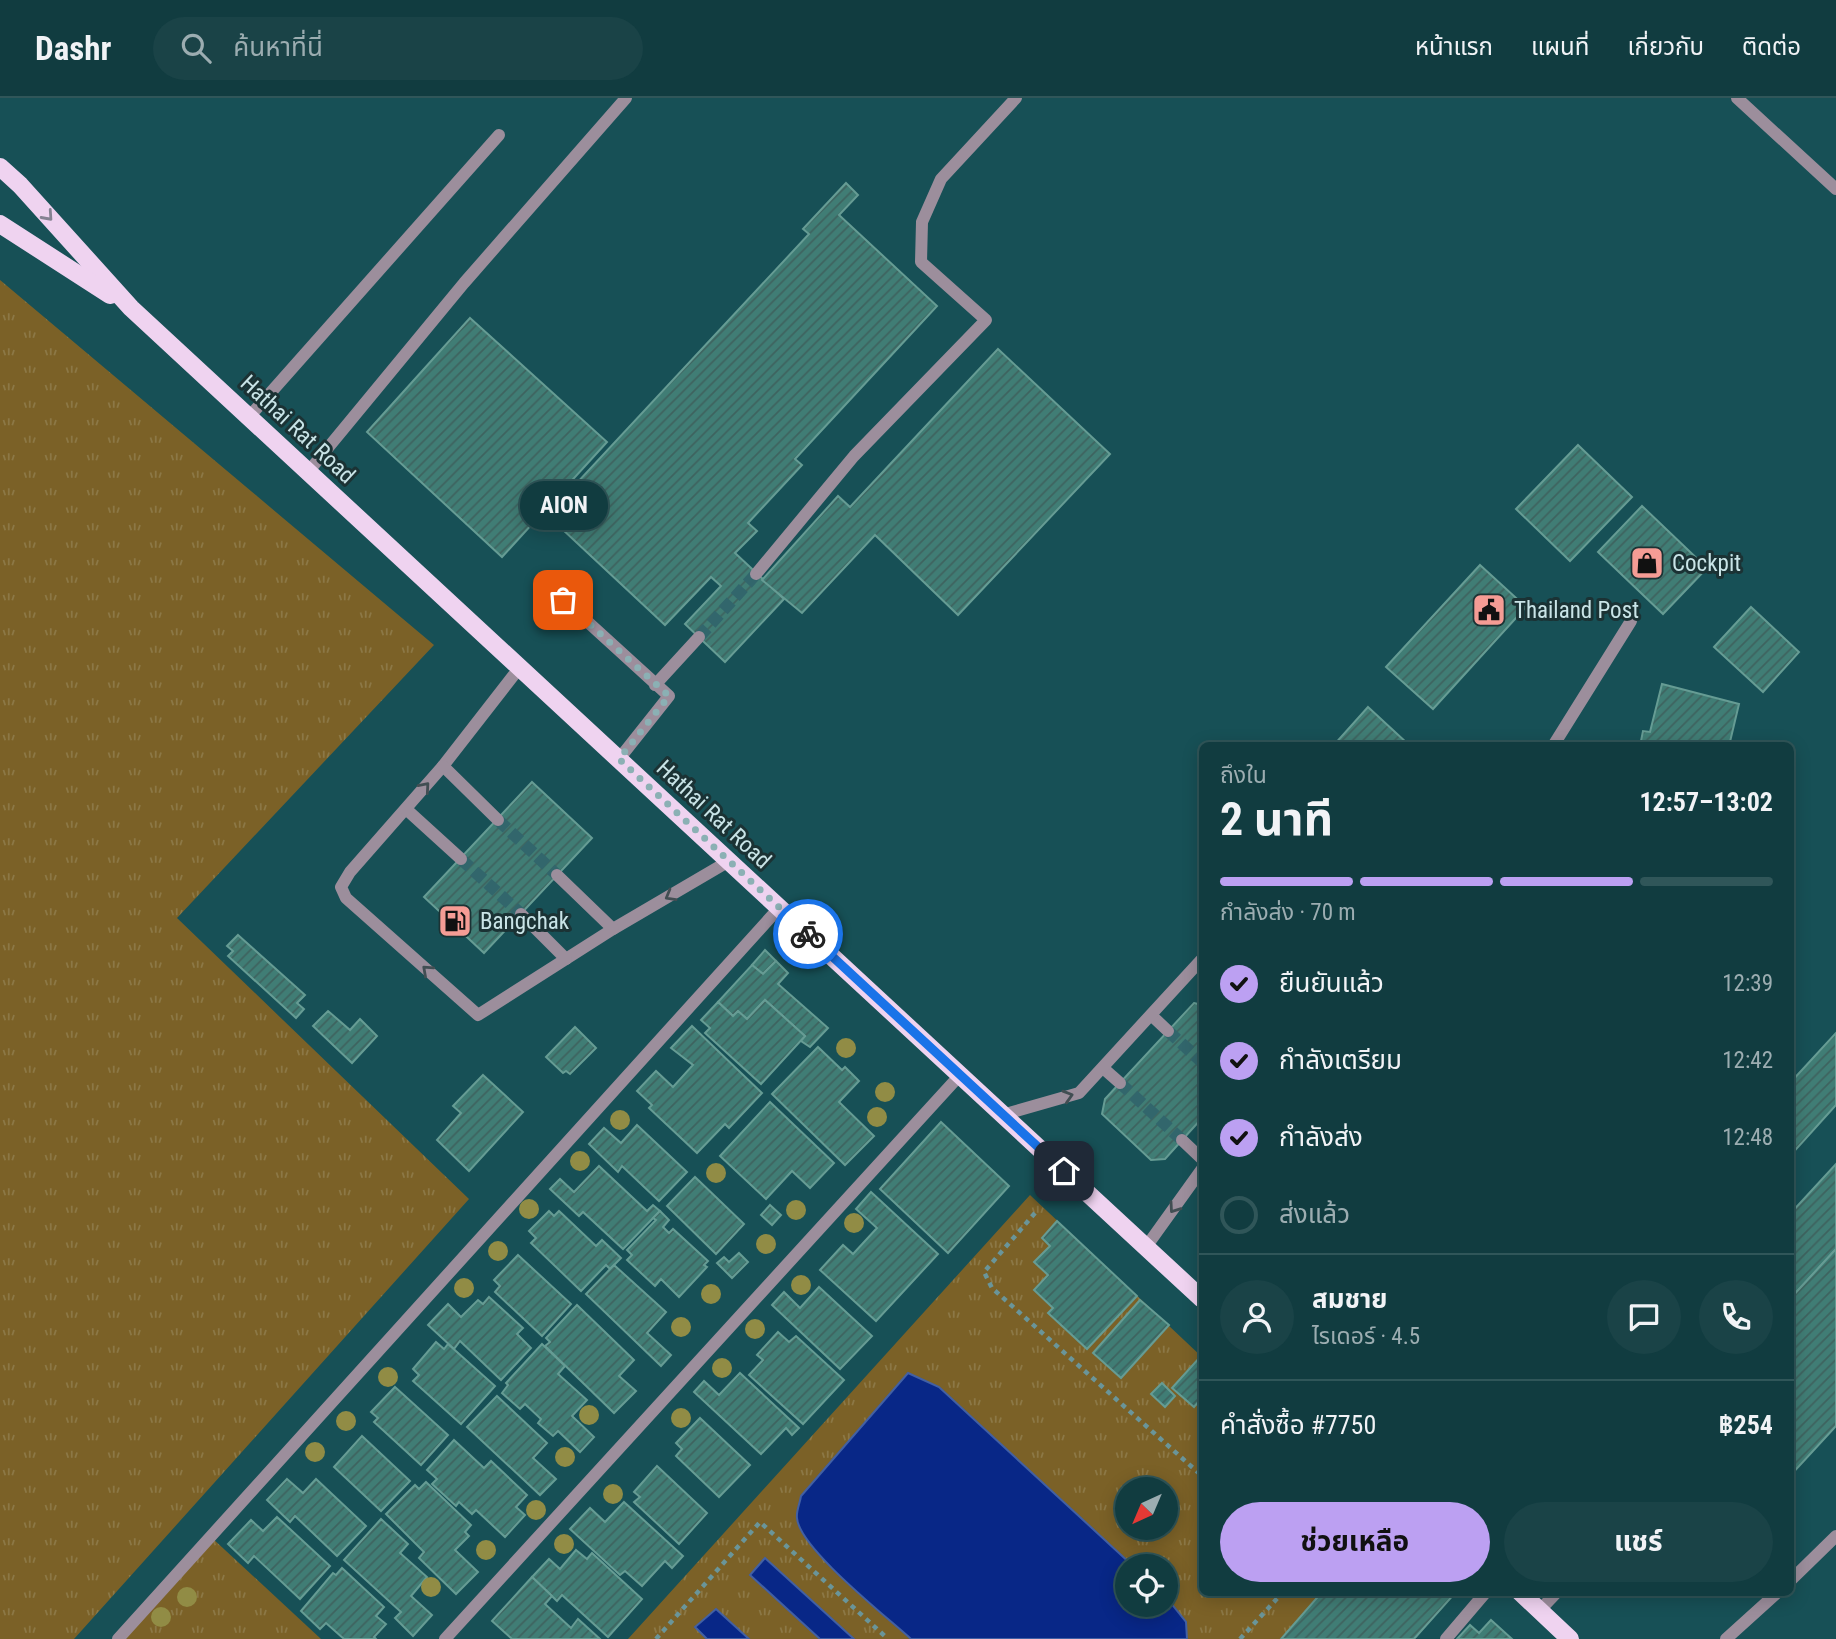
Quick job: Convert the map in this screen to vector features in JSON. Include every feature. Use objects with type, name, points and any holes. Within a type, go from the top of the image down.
[{"type":"main road","name":"Hathai Rat Road","points":[[0,167],[20,185],[131,308],[1199,1296]]},
{"type":"main road","name":"Hathai Rat Road","points":[[0,223],[131,308]]},
{"type":"main road","points":[[1524,1596],[1570,1639]]},
{"type":"street","points":[[308,472],[464,284],[626,98]]},
{"type":"street","points":[[756,574],[854,456],[986,320],[921,262],[922,222],[940,179],[1016,98]]},
{"type":"street","points":[[1737,98],[1836,189]]},
{"type":"street","points":[[249,416],[499,135]]},
{"type":"street","points":[[545,583],[669,696],[619,759]]},
{"type":"street","points":[[1555,742],[1631,621]]},
{"type":"street","points":[[655,685],[699,637]]},
{"type":"street","points":[[520,667],[443,766],[350,872],[341,887],[346,898],[478,1015],[613,929],[729,861]]},
{"type":"street","points":[[443,766],[498,820]]},
{"type":"street","points":[[406,809],[461,859]]},
{"type":"street","points":[[557,875],[613,929]]},
{"type":"street","points":[[118,1639],[779,908]]},
{"type":"street","points":[[521,914],[566,959]]},
{"type":"street","points":[[1002,1115],[1079,1093],[1199,962]]},
{"type":"street","points":[[1151,1015],[1168,1031]]},
{"type":"street","points":[[1103,1068],[1120,1083]]},
{"type":"street","points":[[445,1639],[960,1075]]},
{"type":"street","points":[[1182,1140],[1199,1156]]},
{"type":"street","points":[[1146,1247],[1199,1173]]},
{"type":"street","points":[[1794,1577],[1836,1536]]},
{"type":"street","points":[[1446,1639],[1483,1596]]},
{"type":"street","points":[[1539,1611],[1552,1596]]},
{"type":"street","points":[[1726,1639],[1774,1596]]},
{"type":"path","points":[[1035,1213],[984,1272],[992,1288],[1199,1473]]},
{"type":"path","points":[[656,1639],[760,1522],[888,1639]]},
{"type":"path","points":[[1241,1639],[1279,1596]]},
{"type":"green space","points":[[0,280],[434,645],[177,918],[469,1199],[74,1639],[0,1639]]},
{"type":"green space","points":[[1030,1195],[1199,1354],[1199,1596],[1319,1596],[1280,1639],[1187,1639],[1186,1622],[1178,1612],[1178,1554],[1120,1554],[939,1387],[908,1373],[818,1554],[911,1639],[854,1639],[765,1559],[750,1575],[820,1639],[749,1639],[716,1610],[695,1627],[707,1639],[628,1639]]},
{"type":"green space","points":[[211,1537],[321,1639],[118,1639]]},
{"type":"shaded area","points":[[908,1373],[939,1387],[1120,1554],[1115,1554],[1115,1617],[1178,1617],[1178,1612],[1186,1622],[1187,1639],[911,1639],[846,1582],[812,1546],[801,1531],[797,1518],[801,1496]]},
{"type":"shaded area","points":[[765,1558],[854,1639],[820,1639],[750,1575]]},
{"type":"shaded area","points":[[716,1609],[749,1639],[707,1639],[695,1627]]},
{"type":"building","points":[[846,183],[858,195],[839,215],[937,306],[795,459],[802,465],[748,523],[757,531],[735,553],[784,599],[725,662],[685,624],[721,586],[711,577],[665,625],[547,515],[809,234],[803,229]]},
{"type":"building","points":[[470,318],[607,442],[502,557],[367,432]]},
{"type":"building","points":[[998,349],[1110,454],[958,615],[875,535],[802,613],[762,580],[838,496],[850,507]]},
{"type":"building","points":[[1578,445],[1632,497],[1570,561],[1516,509]]},
{"type":"building","points":[[1642,506],[1707,568],[1663,614],[1598,552]]},
{"type":"building","points":[[1480,565],[1526,607],[1433,709],[1386,667]]},
{"type":"building","points":[[1751,607],[1799,652],[1763,692],[1714,647]]},
{"type":"building","points":[[1662,684],[1739,704],[1730,742],[1641,742],[1643,731],[1650,732]]},
{"type":"building","points":[[1368,707],[1406,742],[1337,742]]},
{"type":"building","points":[[532,782],[592,838],[484,953],[424,897]]},
{"type":"building","points":[[238,935],[305,995],[297,1003],[304,1009],[296,1018],[228,956],[233,951],[227,946]]},
{"type":"building","points":[[765,950],[776,961],[763,974],[752,965]]},
{"type":"building","points":[[776,961],[788,973],[778,984],[828,1028],[810,1047],[801,1041],[805,1036],[765,1000],[747,1019],[738,1011],[733,1016],[718,1002],[752,965],[763,974]]},
{"type":"building","points":[[765,1000],[805,1036],[761,1084],[705,1033],[710,1028],[701,1020],[718,1002],[733,1016],[738,1011],[747,1019]]},
{"type":"building","points":[[1194,1003],[1199,1004],[1199,1121],[1165,1159],[1151,1160],[1102,1114],[1105,1099]]},
{"type":"building","points":[[328,1011],[350,1030],[360,1019],[377,1036],[352,1063],[313,1026]]},
{"type":"building","points":[[692,1026],[762,1093],[729,1128],[725,1124],[697,1153],[649,1108],[652,1105],[637,1091],[656,1071],[673,1087],[693,1065],[671,1048]]},
{"type":"building","points":[[575,1027],[596,1048],[570,1074],[566,1071],[563,1073],[546,1057]]},
{"type":"building","points":[[1836,1033],[1836,1105],[1794,1152],[1794,1079]]},
{"type":"building","points":[[818,1047],[842,1070],[845,1067],[859,1081],[839,1102],[874,1136],[845,1165],[772,1094]]},
{"type":"building","points":[[483,1075],[523,1112],[469,1171],[437,1140],[461,1113],[453,1106]]},
{"type":"building","points":[[770,1102],[834,1163],[810,1188],[792,1171],[766,1199],[720,1156]]},
{"type":"building","points":[[941,1122],[1009,1186],[948,1253],[880,1189]]},
{"type":"building","points":[[637,1125],[687,1172],[659,1201],[622,1166],[618,1172],[589,1144],[604,1128],[621,1143]]},
{"type":"building","points":[[1836,1164],[1836,1249],[1794,1295],[1794,1210]]},
{"type":"building","points":[[599,1166],[647,1211],[653,1205],[660,1211],[623,1249],[583,1212],[579,1216],[550,1189],[560,1179],[574,1192]]},
{"type":"building","points":[[695,1177],[744,1224],[716,1254],[667,1206]]},
{"type":"building","points":[[871,1192],[938,1254],[876,1321],[820,1270],[843,1245],[853,1254],[877,1228],[856,1209]]},
{"type":"building","points":[[770,1205],[781,1215],[772,1225],[761,1215]]},
{"type":"building","points":[[549,1211],[554,1216],[559,1211],[596,1246],[602,1240],[621,1258],[610,1269],[606,1265],[581,1291],[531,1243],[536,1238],[529,1231]]},
{"type":"building","points":[[660,1211],[669,1220],[663,1227],[669,1233],[673,1229],[708,1261],[704,1265],[707,1267],[679,1297],[661,1279],[655,1286],[627,1260],[632,1255],[627,1250],[656,1220],[653,1218]]},
{"type":"building","points":[[1057,1221],[1137,1296],[1087,1349],[1048,1313],[1053,1308],[1034,1290],[1048,1275],[1034,1262],[1050,1246],[1042,1238]]},
{"type":"building","points":[[1836,1249],[1836,1426],[1794,1472],[1794,1295]]},
{"type":"building","points":[[739,1253],[748,1262],[732,1278],[717,1263],[724,1257],[729,1262]]},
{"type":"building","points":[[518,1255],[571,1304],[542,1336],[495,1292],[500,1286],[494,1280]]},
{"type":"building","points":[[614,1265],[666,1312],[647,1333],[671,1355],[661,1366],[586,1294]]},
{"type":"building","points":[[819,1287],[872,1336],[840,1369],[772,1305],[784,1292],[800,1308]]},
{"type":"building","points":[[489,1297],[523,1328],[517,1334],[531,1348],[501,1380],[460,1341],[454,1349],[428,1325],[448,1304],[461,1317],[478,1300],[483,1304]]},
{"type":"building","points":[[1140,1300],[1169,1325],[1121,1378],[1093,1353]]},
{"type":"building","points":[[577,1305],[634,1360],[619,1376],[636,1391],[614,1413],[545,1346],[550,1342],[546,1338]]},
{"type":"building","points":[[778,1332],[789,1342],[796,1336],[844,1380],[803,1424],[749,1375],[763,1360],[757,1355]]},
{"type":"building","points":[[436,1342],[444,1349],[448,1344],[495,1386],[461,1424],[413,1381],[419,1375],[413,1369]]},
{"type":"building","points":[[542,1344],[565,1366],[558,1374],[587,1400],[572,1416],[594,1437],[580,1452],[558,1431],[553,1436],[538,1423],[541,1419],[525,1404],[520,1409],[502,1393],[508,1385],[506,1383]]},
{"type":"building","points":[[1199,1358],[1199,1401],[1194,1407],[1172,1388]]},
{"type":"building","points":[[740,1373],[799,1428],[792,1435],[786,1428],[761,1454],[694,1392],[704,1381],[719,1395]]},
{"type":"building","points":[[1162,1383],[1175,1396],[1165,1407],[1151,1394]]},
{"type":"building","points":[[395,1387],[448,1435],[421,1465],[374,1422],[378,1418],[371,1412]]},
{"type":"building","points":[[497,1396],[547,1443],[533,1458],[556,1479],[540,1495],[467,1427]]},
{"type":"building","points":[[700,1418],[750,1465],[719,1497],[676,1456],[682,1449],[676,1443]]},
{"type":"building","points":[[362,1436],[410,1481],[381,1511],[334,1467]]},
{"type":"building","points":[[454,1440],[484,1468],[491,1461],[527,1495],[516,1507],[525,1515],[505,1537],[476,1510],[472,1514],[459,1502],[456,1506],[432,1484],[437,1479],[427,1470]]},
{"type":"building","points":[[657,1466],[707,1513],[679,1544],[634,1502],[640,1497],[634,1492]]},
{"type":"building","points":[[287,1479],[303,1493],[316,1479],[366,1526],[337,1556],[295,1516],[290,1522],[267,1500]]},
{"type":"building","points":[[426,1482],[471,1525],[465,1532],[469,1536],[455,1550],[478,1572],[456,1594],[419,1558],[424,1552],[386,1514],[415,1485],[419,1489]]},
{"type":"building","points":[[624,1502],[683,1556],[672,1568],[665,1561],[642,1586],[625,1571],[620,1575],[570,1529],[590,1508],[605,1522]]},
{"type":"building","points":[[277,1517],[330,1566],[300,1599],[254,1556],[248,1563],[228,1544],[251,1520],[263,1531]]},
{"type":"building","points":[[381,1519],[408,1544],[400,1553],[427,1577],[411,1596],[432,1615],[413,1636],[395,1618],[401,1612],[344,1560]]},
{"type":"building","points":[[576,1550],[587,1559],[592,1553],[642,1599],[608,1637],[562,1595],[557,1601],[532,1577],[549,1559],[560,1569]]},
{"type":"building","points":[[342,1568],[384,1607],[376,1616],[386,1624],[374,1637],[376,1639],[344,1639],[326,1623],[320,1629],[301,1611],[333,1573],[336,1575]]},
{"type":"building","points":[[532,1577],[552,1596],[545,1604],[571,1628],[578,1619],[600,1639],[512,1639],[492,1621]]},
{"type":"building","points":[[1319,1596],[1452,1596],[1414,1639],[1281,1639]]},
{"type":"building","points":[[1491,1620],[1512,1639],[1457,1639],[1470,1625],[1479,1633]]},
{"type":"tunnel","points":[[699,637],[756,574]]},
{"type":"tunnel","points":[[498,820],[557,875]]},
{"type":"tunnel","points":[[461,859],[521,914]]},
{"type":"tunnel","points":[[1168,1031],[1199,1059]]},
{"type":"tunnel","points":[[1120,1083],[1182,1140]]},
{"type":"way so far","points":[[563,600],[669,696],[619,759],[808,934]]},
{"type":"place","name":"Cockpit","points":[[1647,563]]},
{"type":"place","name":"AION","points":[[563,600]]},
{"type":"place","name":"Thailand Post","points":[[1489,610]]},
{"type":"place","name":"Bangchak","points":[[455,921]]},
{"type":"route","points":[[808,934],[1064,1171]]}]
